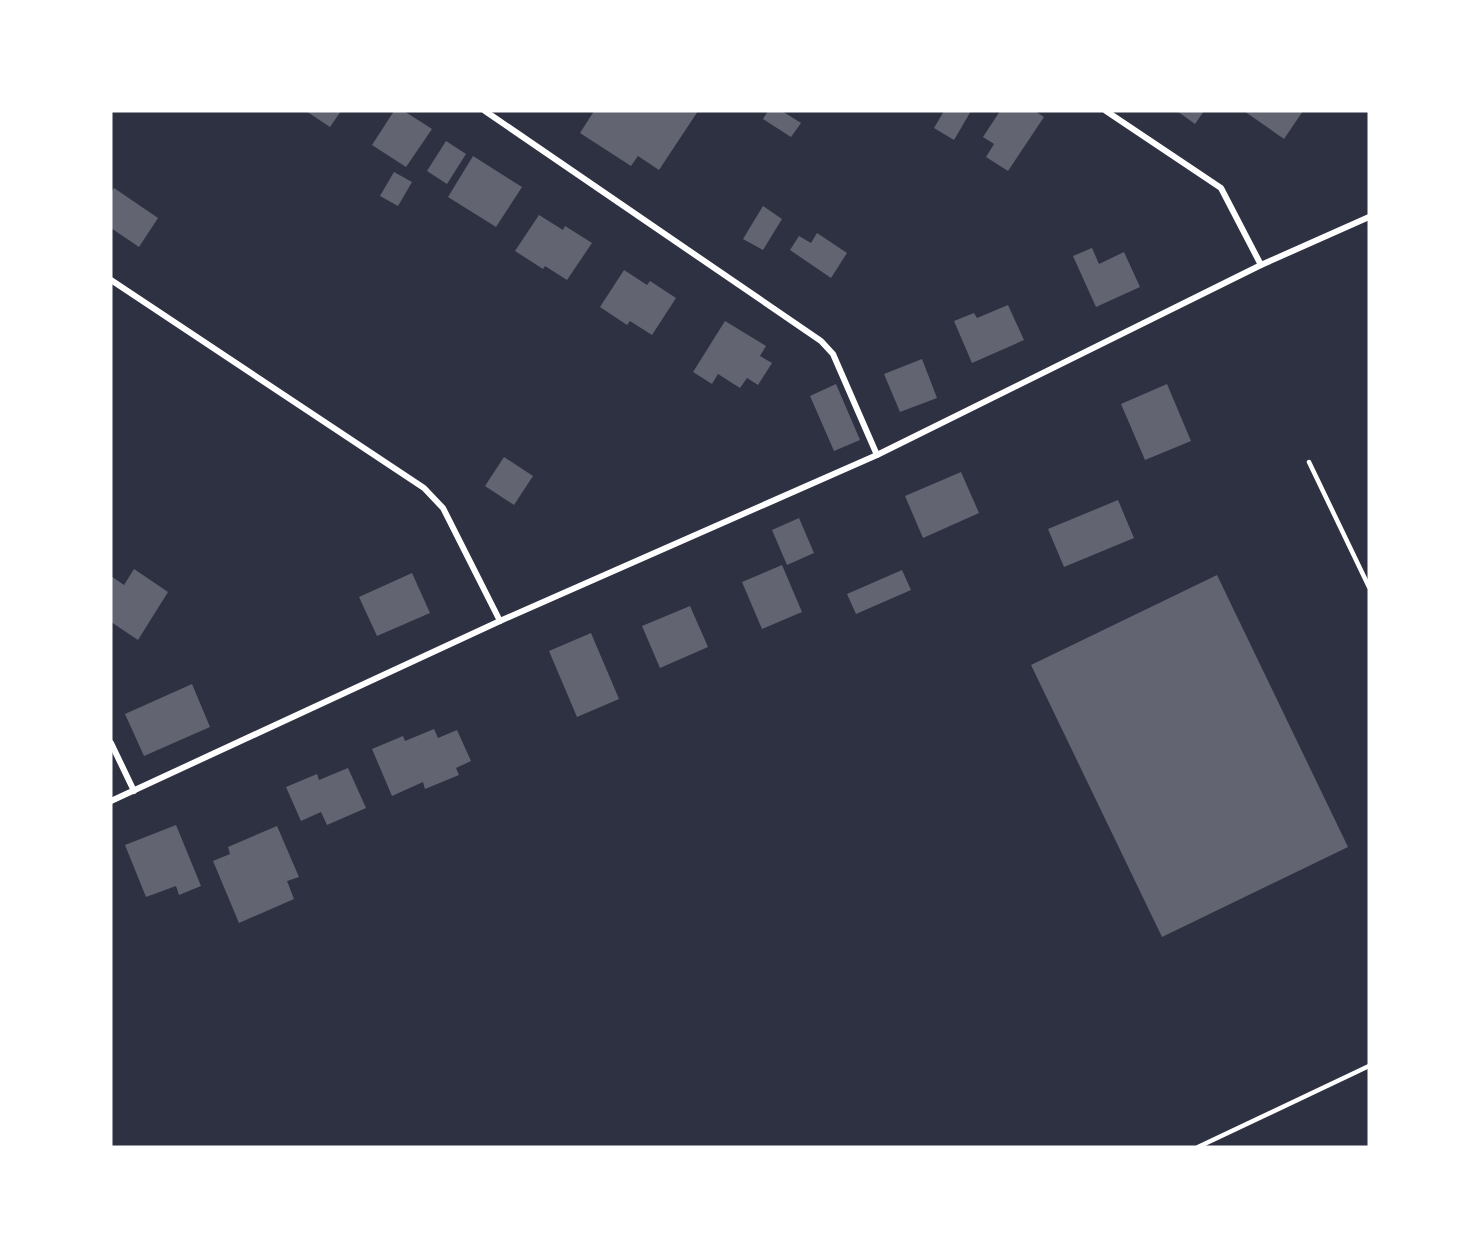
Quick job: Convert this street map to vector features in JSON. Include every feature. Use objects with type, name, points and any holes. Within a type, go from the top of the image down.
[{"type":"street","points":[[485,111],[821,341],[833,354],[877,455]]},
{"type":"street","points":[[1106,111],[1221,188],[1261,265]]},
{"type":"street","points":[[111,801],[500,621],[877,455],[1261,265],[1369,217]]},
{"type":"street","points":[[111,280],[424,488],[444,508],[500,621]]},
{"type":"street","points":[[111,743],[134,791]]},
{"type":"lane","points":[[1309,462],[1369,587]]},
{"type":"lane","points":[[1198,1147],[1369,1066]]},
{"type":"building","points":[[306,111],[341,111],[330,127]]},
{"type":"building","points":[[394,111],[404,111],[432,129],[406,167],[372,145]]},
{"type":"building","points":[[594,111],[698,111],[659,170],[638,156],[631,166],[580,133]]},
{"type":"building","points":[[768,111],[782,111],[801,123],[791,137],[763,119]]},
{"type":"building","points":[[944,111],[971,111],[954,140],[934,128]]},
{"type":"building","points":[[1000,111],[1035,111],[1044,117],[1008,171],[986,157],[994,144],[983,137]]},
{"type":"building","points":[[1177,111],[1204,111],[1195,124]]},
{"type":"building","points":[[1244,111],[1303,111],[1284,139]]},
{"type":"building","points":[[446,141],[466,154],[447,184],[427,171]]},
{"type":"building","points":[[473,156],[522,187],[496,227],[448,197]]},
{"type":"building","points":[[394,172],[412,182],[398,206],[380,196]]},
{"type":"building","points":[[114,188],[158,218],[139,247],[111,228],[111,193]]},
{"type":"building","points":[[763,206],[782,219],[763,250],[743,239]]},
{"type":"building","points":[[539,215],[563,230],[565,226],[592,243],[567,280],[545,266],[543,269],[515,251]]},
{"type":"building","points":[[817,233],[847,253],[831,278],[790,250],[799,236],[811,243]]},
{"type":"building","points":[[1092,248],[1099,264],[1124,252],[1140,287],[1096,307],[1073,256]]},
{"type":"building","points":[[624,270],[647,285],[650,281],[676,298],[652,335],[630,321],[627,325],[600,307]]},
{"type":"building","points":[[1008,305],[1024,340],[972,363],[954,321],[974,313],[977,318]]},
{"type":"building","points":[[725,321],[766,346],[760,356],[772,363],[758,385],[747,378],[740,388],[718,374],[712,384],[693,372]]},
{"type":"building","points":[[922,359],[937,398],[900,412],[884,374]]},
{"type":"building","points":[[836,384],[860,440],[834,451],[810,396]]},
{"type":"building","points":[[1167,384],[1191,441],[1145,460],[1121,404]]},
{"type":"building","points":[[504,457],[533,476],[514,505],[485,486]]},
{"type":"building","points":[[961,472],[979,513],[923,538],[905,496]]},
{"type":"building","points":[[1118,500],[1134,538],[1064,567],[1048,529]]},
{"type":"building","points":[[799,518],[814,553],[787,565],[772,530]]},
{"type":"building","points":[[782,565],[802,612],[762,629],[742,582]]},
{"type":"building","points":[[134,569],[168,592],[138,640],[111,622],[111,576],[124,585]]},
{"type":"building","points":[[902,570],[911,590],[856,614],[847,594]]},
{"type":"building","points":[[412,573],[430,613],[377,636],[359,597]]},
{"type":"building","points":[[1217,575],[1348,847],[1162,937],[1031,665]]},
{"type":"building","points":[[690,606],[708,647],[660,668],[642,626]]},
{"type":"building","points":[[591,633],[619,699],[577,717],[549,651]]},
{"type":"building","points":[[192,684],[210,727],[144,756],[125,714]]},
{"type":"building","points":[[434,729],[438,738],[457,730],[471,761],[456,768],[459,775],[425,789],[423,782],[392,796],[372,749],[403,736],[405,741]]},
{"type":"building","points":[[348,768],[366,808],[327,825],[321,812],[301,821],[286,787],[317,774],[319,780]]},
{"type":"building","points":[[176,825],[201,886],[179,895],[176,886],[146,897],[125,845]]},
{"type":"building","points":[[277,826],[299,877],[287,881],[294,899],[239,923],[213,861],[230,854],[228,847]]}]
